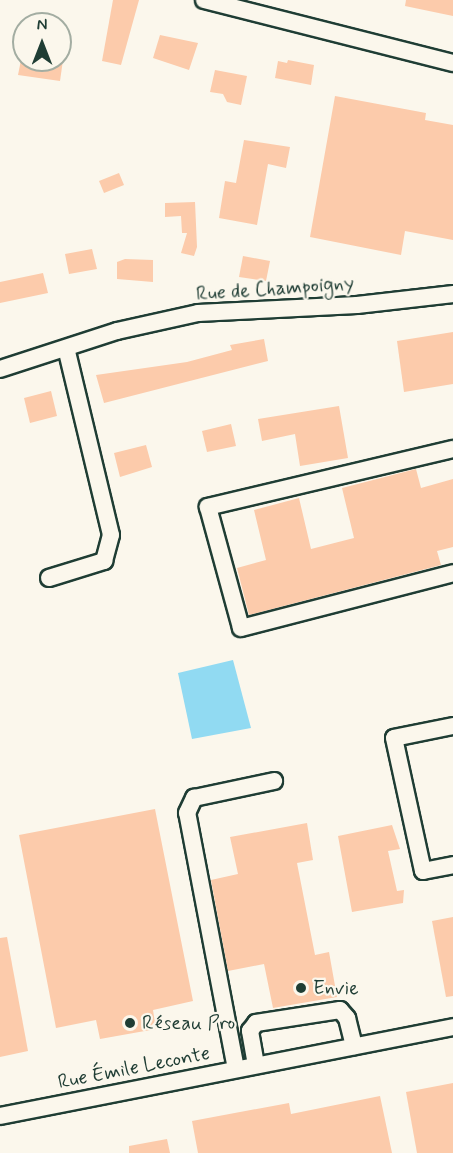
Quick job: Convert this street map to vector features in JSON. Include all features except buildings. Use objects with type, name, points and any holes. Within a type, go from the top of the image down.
[{"type":"street","points":[[204,0],[453,63]]},
{"type":"street","name":"Rue de Champoigny","points":[[0,369],[135,326],[198,313],[357,306],[453,294]]},
{"type":"street","points":[[49,578],[104,561],[111,535],[66,348]]},
{"type":"street","points":[[453,449],[208,507],[241,628],[453,573]]},
{"type":"street","points":[[453,726],[394,738],[423,871],[453,865]]},
{"type":"street","points":[[236,1069],[187,813],[194,798],[274,781]]},
{"type":"street","points":[[256,1065],[250,1031],[256,1023],[340,1010],[347,1018],[354,1046]]},
{"type":"street","name":"Rue Émile Leconte","points":[[0,1116],[453,1027]]},
{"type":"water","points":[[233,660],[251,728],[192,739],[178,673]]},
{"type":"place","name":"Envie","points":[[301,988]]},
{"type":"place","name":"Réseau Pro","points":[[130,1023]]}]
